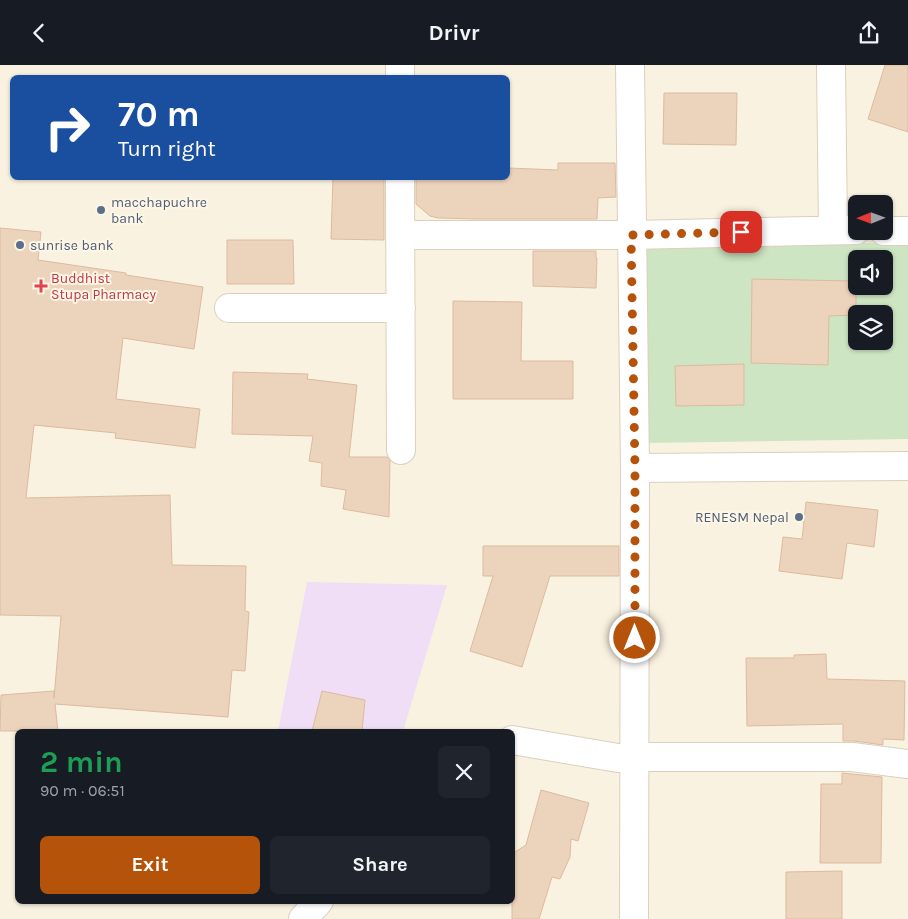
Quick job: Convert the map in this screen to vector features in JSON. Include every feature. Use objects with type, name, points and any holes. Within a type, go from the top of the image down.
[{"type":"street","points":[[630,65],[635,468],[634,919]]},
{"type":"street","points":[[400,235],[631,235],[845,230],[831,65]]},
{"type":"street","points":[[400,180],[401,450]]},
{"type":"street","points":[[893,231],[908,231]]},
{"type":"street","points":[[229,308],[401,308]]},
{"type":"street","points":[[635,468],[908,466]]},
{"type":"street","points":[[515,741],[618,758],[852,757],[908,764]]},
{"type":"street","points":[[302,919],[316,904]]},
{"type":"shaded area","points":[[307,582],[447,585],[404,729],[278,729]]},
{"type":"green space","points":[[647,239],[908,244],[908,439],[646,443]]},
{"type":"building","points":[[885,65],[908,65],[908,132],[868,119]]},
{"type":"building","points":[[664,93],[737,93],[736,145],[663,144]]},
{"type":"building","points":[[558,163],[615,163],[616,197],[598,198],[597,219],[438,218],[430,216],[416,204],[416,180],[510,180],[510,168],[558,170]]},
{"type":"building","points":[[333,180],[384,180],[384,240],[331,239]]},
{"type":"building","points":[[0,228],[41,232],[38,260],[203,287],[194,349],[123,338],[116,399],[200,409],[195,448],[115,438],[116,433],[34,425],[26,498],[170,495],[172,565],[246,566],[245,611],[249,612],[245,671],[232,670],[228,717],[55,704],[58,729],[0,731],[1,695],[54,691],[54,698],[61,616],[0,615]]},
{"type":"building","points":[[227,240],[293,240],[294,284],[227,284]]},
{"type":"building","points":[[533,251],[596,251],[596,288],[533,286]]},
{"type":"building","points":[[752,279],[848,281],[848,295],[856,295],[856,305],[848,305],[848,315],[829,316],[828,365],[751,363]]},
{"type":"building","points":[[453,301],[522,302],[521,361],[573,361],[573,399],[453,399]]},
{"type":"building","points":[[744,364],[744,405],[676,406],[675,366]]},
{"type":"building","points":[[233,372],[308,374],[307,379],[357,385],[349,457],[387,457],[390,460],[389,517],[343,509],[346,490],[321,486],[322,463],[309,461],[313,436],[232,434]]},
{"type":"building","points":[[806,502],[878,510],[874,547],[847,543],[842,579],[779,571],[783,537],[802,539]]},
{"type":"building","points":[[483,546],[619,546],[619,576],[550,576],[522,667],[470,651],[493,576],[483,576]]},
{"type":"building","points":[[826,654],[827,679],[905,681],[904,740],[883,739],[883,745],[843,741],[843,724],[747,726],[746,658],[794,658],[794,655]]},
{"type":"building","points":[[322,691],[365,700],[362,729],[312,729]]},
{"type":"building","points":[[842,773],[882,777],[881,863],[820,863],[821,784],[842,784]]},
{"type":"building","points":[[541,790],[589,803],[578,841],[571,839],[570,857],[560,879],[552,877],[539,919],[512,919],[512,904],[515,904],[515,852],[526,845]]},
{"type":"building","points":[[842,871],[842,919],[786,919],[786,872]]},
{"type":"place","name":"macchapuchre bank","points":[[101,210]]},
{"type":"place","name":"sunrise bank","points":[[20,245]]},
{"type":"place","name":"Buddhist Stupa Pharmacy","points":[[41,286]]},
{"type":"place","name":"RENESM Nepal","points":[[799,517]]},
{"type":"route","points":[[635,638],[635,468],[631,235],[741,232]]}]
